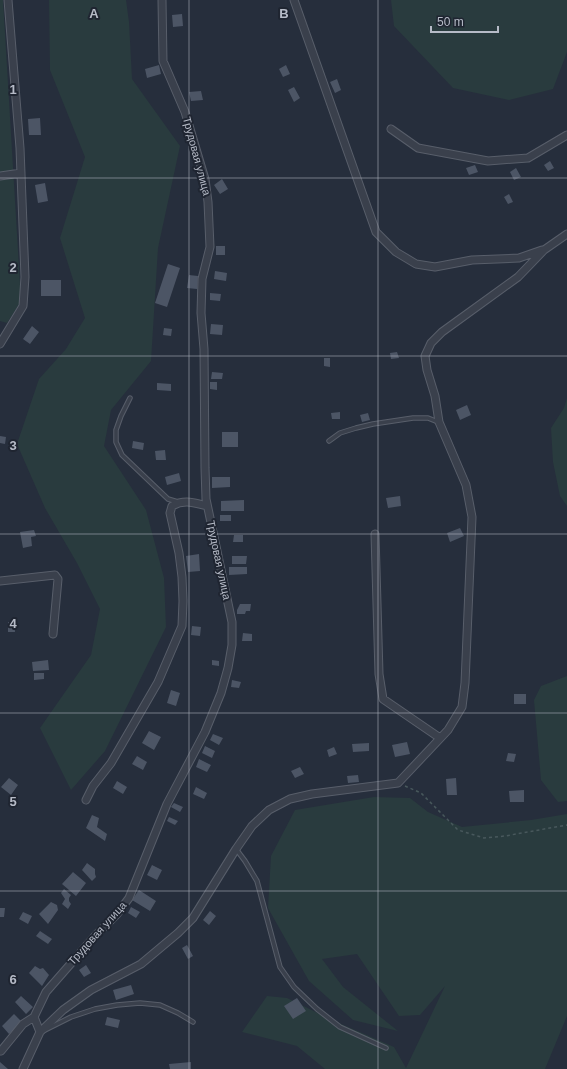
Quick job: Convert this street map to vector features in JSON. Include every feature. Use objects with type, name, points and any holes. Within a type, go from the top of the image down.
[{"type":"street","points":[[0,344],[24,306],[25,277],[20,148],[8,0]]},
{"type":"street","name":"Трудовая улица","points":[[34,1017],[46,992],[95,936],[117,914],[129,898],[167,804],[204,732],[220,693],[228,668],[232,645],[232,622],[206,499],[204,349],[201,313],[202,279],[210,247],[208,202],[205,179],[185,112],[163,61],[162,0]]},
{"type":"street","points":[[294,0],[376,232],[396,252],[416,264],[435,267],[472,260],[518,258],[544,250]]},
{"type":"street","points":[[391,129],[418,148],[488,161],[528,158],[567,135]]},
{"type":"street","points":[[0,176],[21,173]]},
{"type":"street","points":[[23,1069],[40,1032],[63,1010],[91,990],[141,964],[178,933],[193,918],[252,826],[269,810],[290,799],[312,794],[398,783],[448,730],[462,707],[465,683],[472,517],[466,485],[439,422],[425,356],[431,343],[442,332],[518,277],[544,250],[567,234]]},
{"type":"street","points":[[86,800],[93,786],[112,763],[158,682],[182,626],[182,577],[179,553],[170,513],[172,506],[180,502],[189,502],[207,506]]},
{"type":"street","points":[[375,534],[378,674],[383,699],[440,738]]},
{"type":"street","points":[[0,582],[55,575],[58,578],[53,634]]},
{"type":"street","points":[[1,1051],[23,1024],[34,1017],[40,1032]]},
{"type":"lane","points":[[130,398],[116,430],[116,442],[122,455],[168,499],[180,502]]},
{"type":"lane","points":[[329,441],[340,433],[386,422],[412,418],[428,418],[439,422]]},
{"type":"lane","points":[[236,849],[257,881],[280,967],[294,987],[317,1009],[340,1027],[386,1048]]},
{"type":"lane","points":[[40,1032],[71,1017],[95,1009],[140,1003],[160,1005],[193,1022]]},
{"type":"path","points":[[398,783],[421,794],[458,830],[484,838],[505,836],[567,825]]},
{"type":"shaded area","points":[[0,0],[3,0],[21,301],[7,323],[0,321]]},
{"type":"shaded area","points":[[49,0],[126,0],[129,22],[132,79],[180,146],[158,248],[151,361],[111,410],[104,446],[146,510],[164,578],[166,627],[105,751],[71,790],[40,728],[91,655],[100,609],[77,563],[45,508],[17,444],[39,379],[66,349],[85,318],[60,238],[85,157],[50,70]]},
{"type":"shaded area","points":[[391,0],[567,0],[567,52],[553,89],[509,100],[453,88],[394,26]]},
{"type":"shaded area","points":[[567,398],[567,506],[560,496],[553,462],[551,428],[564,408]]},
{"type":"shaded area","points":[[567,676],[567,801],[558,802],[541,780],[534,700],[541,686]]},
{"type":"shaded area","points":[[374,797],[410,798],[428,812],[462,827],[531,820],[567,814],[567,1016],[545,1069],[325,1069],[297,1046],[242,1032],[267,996],[287,998],[332,1020],[394,1047],[406,1068],[445,986],[420,1015],[399,1016],[357,954],[322,959],[343,987],[398,1031],[353,1020],[309,981],[268,908],[271,856],[295,810]]},
{"type":"building","points":[[182,14],[183,26],[173,27],[172,15]]},
{"type":"building","points":[[159,65],[161,74],[147,78],[145,69]]},
{"type":"building","points":[[286,65],[290,74],[283,77],[279,69]]},
{"type":"building","points":[[337,79],[341,90],[335,93],[330,82]]},
{"type":"building","points":[[294,87],[300,98],[294,102],[288,90]]},
{"type":"building","points":[[201,91],[203,100],[191,101],[189,92]]},
{"type":"building","points":[[40,118],[41,135],[29,135],[28,119]]},
{"type":"building","points":[[550,161],[554,168],[548,171],[544,165]]},
{"type":"building","points":[[475,165],[478,172],[469,175],[466,168]]},
{"type":"building","points":[[516,168],[521,177],[514,180],[510,172]]},
{"type":"building","points":[[222,179],[228,189],[220,194],[214,185]]},
{"type":"building","points":[[45,183],[48,201],[38,203],[35,185]]},
{"type":"building","points":[[509,194],[513,202],[508,204],[504,197]]},
{"type":"building","points":[[216,246],[225,246],[225,255],[216,255]]},
{"type":"building","points":[[168,264],[180,268],[167,307],[155,303]]},
{"type":"building","points":[[215,271],[227,273],[226,281],[214,279]]},
{"type":"building","points":[[189,275],[198,276],[197,289],[187,288]]},
{"type":"building","points":[[41,280],[61,280],[61,296],[41,296]]},
{"type":"building","points":[[210,293],[221,294],[220,301],[210,300]]},
{"type":"building","points":[[211,324],[223,325],[222,335],[210,334]]},
{"type":"building","points":[[32,326],[39,332],[30,344],[23,339]]},
{"type":"building","points":[[164,328],[172,329],[171,336],[163,335]]},
{"type":"building","points":[[397,352],[399,358],[391,359],[390,353]]},
{"type":"building","points":[[324,358],[330,358],[330,367],[324,366]]},
{"type":"building","points":[[212,372],[223,373],[222,379],[211,379]]},
{"type":"building","points":[[210,382],[217,382],[217,390],[210,389]]},
{"type":"building","points":[[157,383],[171,384],[171,391],[157,390]]},
{"type":"building","points":[[467,405],[471,415],[460,420],[456,410]]},
{"type":"building","points":[[340,412],[340,419],[332,419],[331,413]]},
{"type":"building","points":[[368,413],[370,420],[362,422],[360,415]]},
{"type":"building","points":[[222,432],[238,432],[238,447],[222,447]]},
{"type":"building","points":[[0,436],[6,437],[5,444],[0,443]]},
{"type":"building","points":[[133,441],[144,443],[143,450],[132,448]]},
{"type":"building","points":[[165,450],[166,460],[156,460],[155,451]]},
{"type":"building","points":[[179,473],[181,481],[167,485],[165,477]]},
{"type":"building","points":[[212,477],[230,477],[230,487],[212,488]]},
{"type":"building","points":[[400,496],[401,506],[388,508],[386,498]]},
{"type":"building","points":[[244,500],[244,511],[221,511],[221,501]]},
{"type":"building","points":[[220,515],[231,515],[231,521],[220,521]]},
{"type":"building","points":[[460,528],[464,536],[450,542],[447,533]]},
{"type":"building","points":[[34,530],[36,536],[31,537],[32,546],[23,548],[20,532]]},
{"type":"building","points":[[234,535],[243,535],[243,542],[233,542]]},
{"type":"building","points":[[199,554],[200,571],[188,572],[186,556]]},
{"type":"building","points":[[232,556],[247,556],[246,564],[232,564]]},
{"type":"building","points":[[229,567],[247,567],[247,574],[229,575]]},
{"type":"building","points":[[240,604],[251,604],[250,611],[246,611],[245,614],[237,614]]},
{"type":"building","points":[[8,622],[14,622],[15,632],[8,632]]},
{"type":"building","points":[[192,626],[201,627],[200,636],[191,635]]},
{"type":"building","points":[[243,633],[252,634],[252,641],[242,641]]},
{"type":"building","points":[[48,660],[49,670],[33,671],[32,662]]},
{"type":"building","points":[[212,660],[219,661],[219,666],[212,665]]},
{"type":"building","points":[[34,673],[44,673],[44,679],[34,680]]},
{"type":"building","points":[[232,680],[241,682],[239,688],[231,687]]},
{"type":"building","points":[[171,690],[180,693],[176,706],[167,703]]},
{"type":"building","points":[[514,694],[526,694],[526,704],[514,704]]},
{"type":"building","points":[[149,731],[161,737],[154,750],[142,743]]},
{"type":"building","points":[[213,734],[223,738],[219,745],[210,740]]},
{"type":"building","points":[[407,742],[410,754],[395,757],[392,745]]},
{"type":"building","points":[[369,743],[369,751],[353,752],[352,744]]},
{"type":"building","points":[[205,746],[215,751],[212,758],[202,753]]},
{"type":"building","points":[[334,747],[337,754],[329,757],[327,750]]},
{"type":"building","points":[[508,753],[516,754],[514,762],[506,761]]},
{"type":"building","points":[[137,756],[147,762],[143,770],[132,764]]},
{"type":"building","points":[[199,759],[211,765],[207,772],[196,767]]},
{"type":"building","points":[[300,767],[304,774],[295,778],[291,771]]},
{"type":"building","points":[[358,775],[359,782],[348,783],[347,776]]},
{"type":"building","points":[[9,778],[18,785],[11,795],[1,787]]},
{"type":"building","points":[[456,778],[457,795],[447,795],[446,779]]},
{"type":"building","points":[[117,781],[127,787],[123,794],[113,788]]},
{"type":"building","points":[[196,787],[207,793],[204,799],[193,794]]},
{"type":"building","points":[[524,790],[524,802],[510,802],[509,791]]},
{"type":"building","points":[[174,803],[183,807],[180,812],[171,807]]},
{"type":"building","points":[[92,815],[99,818],[97,827],[107,834],[105,841],[86,828]]},
{"type":"building","points":[[169,817],[178,821],[175,825],[167,821]]},
{"type":"building","points":[[87,863],[95,869],[96,877],[92,881],[82,870]]},
{"type":"building","points":[[152,865],[162,870],[157,880],[147,875]]},
{"type":"building","points":[[73,872],[86,883],[76,896],[62,884]]},
{"type":"building","points":[[64,889],[71,895],[69,901],[71,904],[68,909],[62,904],[65,899],[61,893]]},
{"type":"building","points":[[139,890],[156,901],[150,911],[132,900]]},
{"type":"building","points":[[51,902],[57,905],[58,910],[48,924],[39,914]]},
{"type":"building","points":[[131,907],[140,912],[136,918],[128,913]]},
{"type":"building","points":[[0,908],[5,908],[4,917],[0,917]]},
{"type":"building","points":[[210,911],[216,916],[209,925],[203,920]]},
{"type":"building","points":[[23,912],[32,916],[28,924],[19,919]]},
{"type":"building","points":[[40,931],[52,939],[48,944],[36,936]]},
{"type":"building","points":[[187,945],[193,956],[188,959],[182,948]]},
{"type":"building","points":[[86,965],[91,973],[84,977],[79,970]]},
{"type":"building","points":[[35,966],[40,969],[43,968],[49,975],[42,986],[29,973]]},
{"type":"building","points":[[131,985],[134,994],[116,1000],[113,990]]},
{"type":"building","points":[[21,996],[33,1007],[26,1014],[15,1002]]},
{"type":"building","points":[[297,998],[306,1011],[293,1019],[284,1006]]},
{"type":"building","points":[[14,1014],[22,1022],[9,1034],[2,1026]]},
{"type":"building","points":[[107,1017],[120,1020],[118,1028],[105,1025]]},
{"type":"building","points":[[0,1062],[8,1069],[0,1069]]},
{"type":"building","points":[[191,1062],[191,1069],[170,1069],[169,1064]]}]
